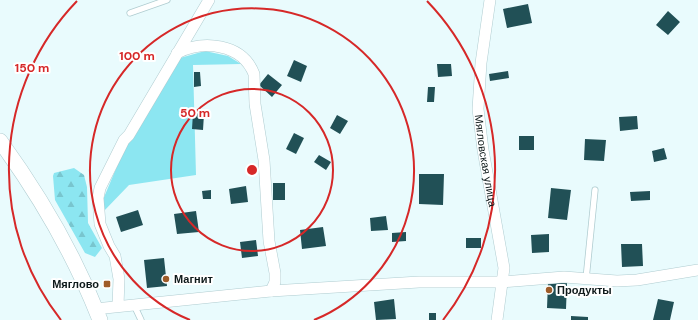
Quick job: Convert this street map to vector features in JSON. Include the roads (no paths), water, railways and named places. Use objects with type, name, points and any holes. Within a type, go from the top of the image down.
[{"type":"main road","points":[[4,149],[27,180],[56,229],[79,270],[98,315]]},
{"type":"street","points":[[118,306],[119,279],[115,256],[100,224],[98,208],[100,188],[124,140],[129,135],[209,0]]},
{"type":"street","name":"Мягловская улица","points":[[490,0],[481,63],[478,109],[483,150],[504,268],[496,320]]},
{"type":"street","points":[[177,53],[195,47],[216,45],[223,46],[235,52],[252,68],[254,74],[256,116],[264,160],[269,241],[275,273],[275,282],[272,291]]},
{"type":"street","points":[[98,315],[118,306],[272,291],[419,282],[502,282],[557,277],[637,280],[698,270]]},
{"type":"lane","points":[[130,12],[167,0]]},
{"type":"lane","points":[[586,279],[595,190]]},
{"type":"lane","points":[[134,305],[141,320]]},
{"type":"place","name":"Магнит","points":[[166,279]]},
{"type":"place","name":"Мяглово","points":[[107,284]]},
{"type":"place","name":"Продукты","points":[[549,290]]}]
